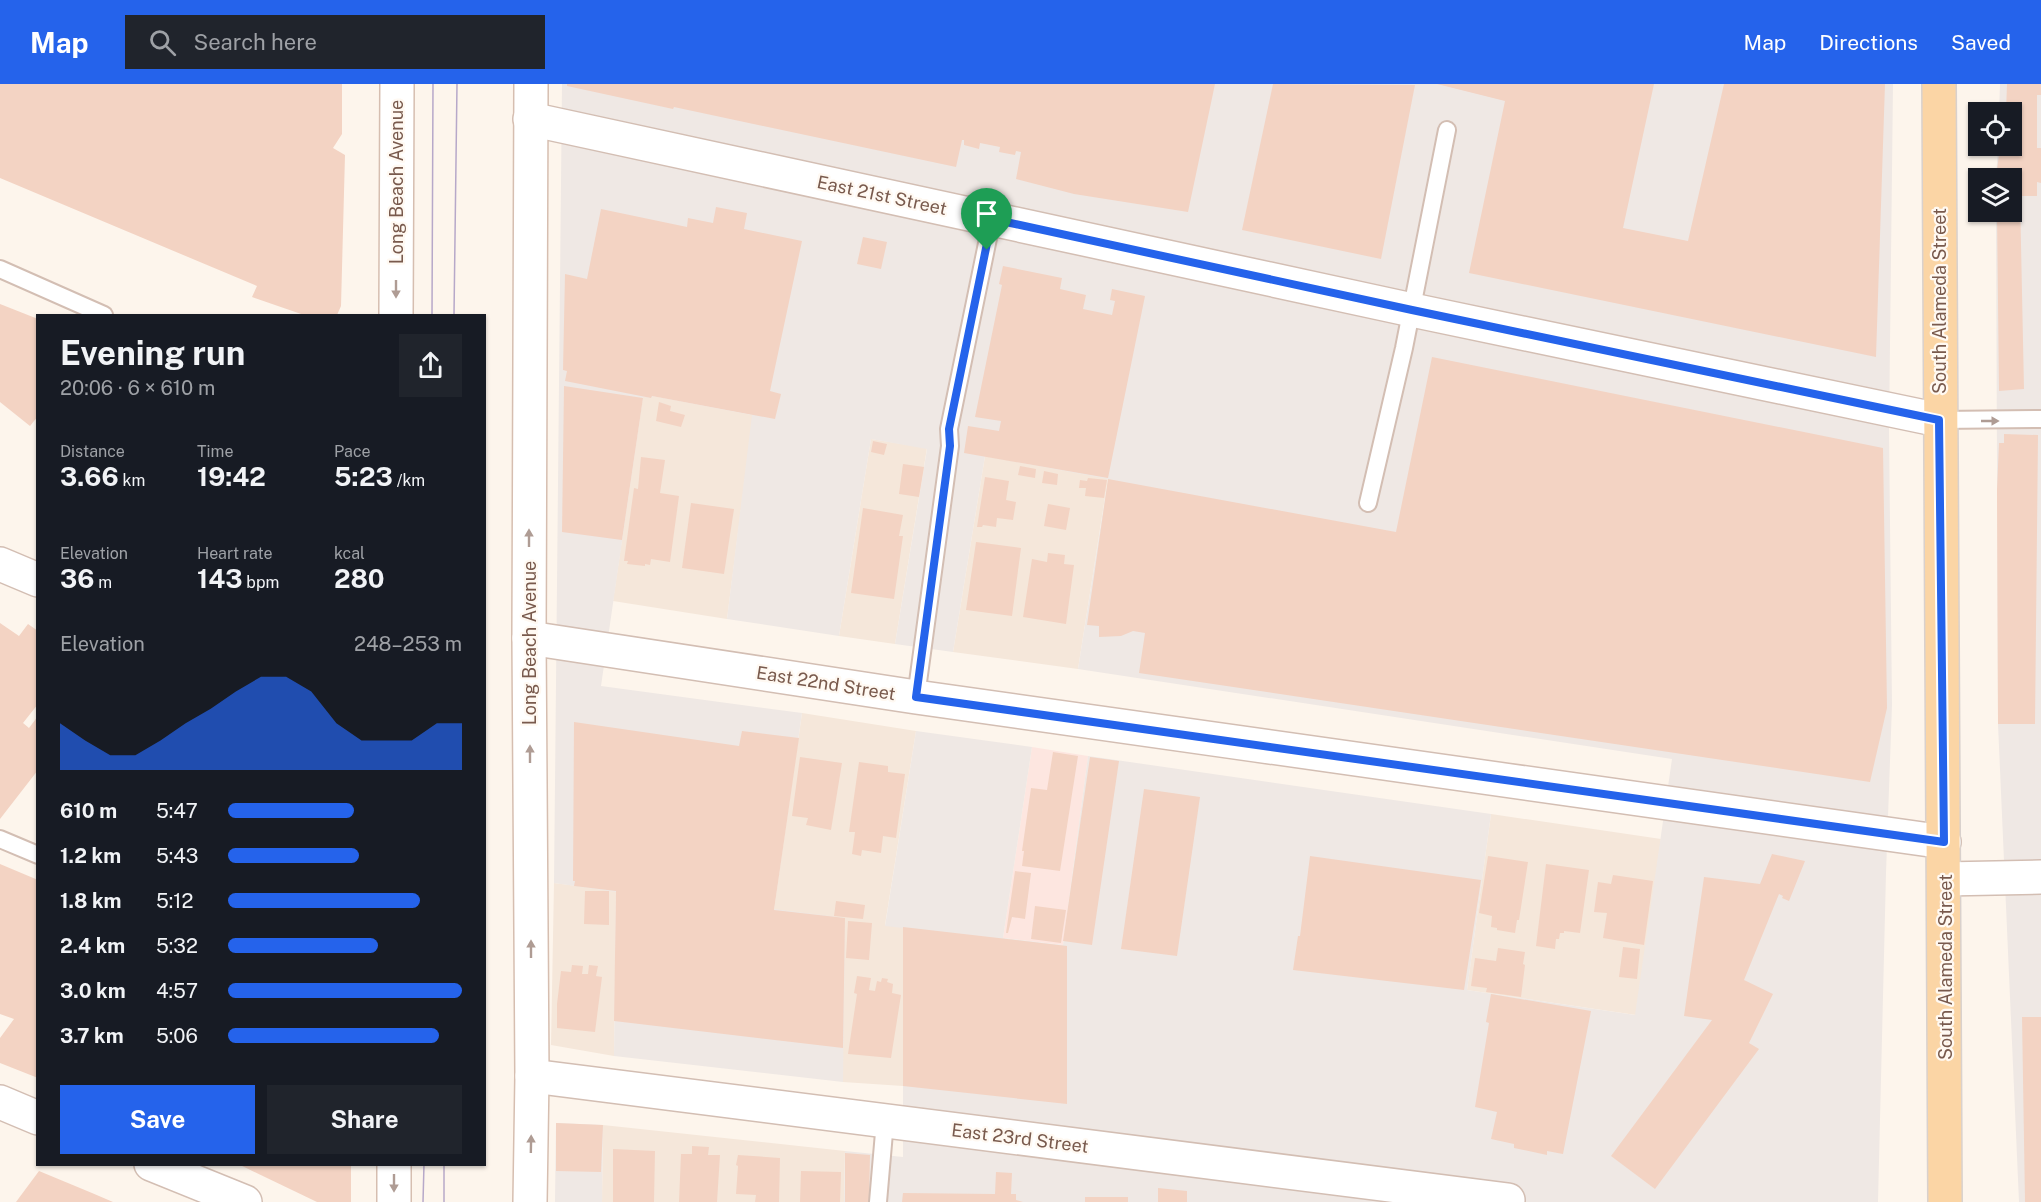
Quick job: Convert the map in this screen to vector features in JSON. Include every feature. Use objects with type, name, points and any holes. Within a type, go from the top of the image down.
[{"type":"main road","name":"South Alameda Street","points":[[1939,84],[1939,420],[1946,1202]]},
{"type":"street","name":"Long Beach Avenue","points":[[396,314],[397,84]]},
{"type":"street","name":"Long Beach Avenue","points":[[530,1202],[532,1076],[529,638],[531,84]]},
{"type":"street","name":"East 21st Street","points":[[530,118],[1412,310],[1939,420]]},
{"type":"street","points":[[0,564],[36,579]]},
{"type":"street","name":"East 22nd Street","points":[[529,638],[916,697],[1944,842]]},
{"type":"street","points":[[1944,879],[2041,877]]},
{"type":"street","name":"East 23rd Street","points":[[532,1076],[1508,1200]]},
{"type":"street","points":[[0,1102],[36,1117]]},
{"type":"street","points":[[157,1166],[245,1202]]},
{"type":"street","points":[[394,1166],[394,1202]]},
{"type":"lane","points":[[1368,502],[1412,310],[1447,130]]},
{"type":"lane","points":[[916,697],[950,446],[949,429],[992,219]]},
{"type":"lane","points":[[0,269],[102,314]]},
{"type":"lane","points":[[1939,420],[2041,419]]},
{"type":"lane","points":[[0,839],[36,854]]},
{"type":"lane","points":[[878,1202],[885,1121]]},
{"type":"shaded area","points":[[562,84],[1893,84],[1889,431],[1892,705],[1878,1202],[844,1202],[845,1151],[903,1157],[903,928],[885,926],[916,731],[1032,747],[1003,938],[1063,945],[1088,756],[1491,814],[1467,990],[1635,1015],[1672,759],[1078,669],[1108,479],[985,456],[953,652],[895,644],[927,449],[871,439],[839,636],[727,619],[752,415],[653,396],[643,397],[601,686],[802,713],[774,909],[845,918],[843,1082],[614,1056],[616,892],[554,883]]},
{"type":"shaded area","points":[[2000,84],[2041,84],[2041,1202],[2019,1202],[1998,724],[1996,222],[2022,222],[2022,168],[1997,168],[1997,156],[2022,156],[2022,102],[1999,102]]},
{"type":"shaded area","points":[[653,396],[753,415],[727,619],[613,601],[643,397]]},
{"type":"shaded area","points":[[871,439],[927,448],[895,644],[839,636]]},
{"type":"shaded area","points":[[985,456],[1108,478],[1078,669],[953,652]]},
{"type":"shaded area","points":[[802,713],[916,731],[885,925],[903,927],[903,1086],[843,1082],[843,1048],[774,910]]},
{"type":"shaded area","points":[[1032,747],[1088,756],[1063,945],[1003,938]]},
{"type":"shaded area","points":[[1491,814],[1661,839],[1636,1015],[1467,990]]},
{"type":"shaded area","points":[[554,883],[616,891],[614,1056],[551,1045]]},
{"type":"shaded area","points":[[556,1123],[603,1125],[602,1202],[555,1202]]},
{"type":"shaded area","points":[[603,1125],[845,1151],[844,1202],[602,1202]]},
{"type":"building","points":[[0,84],[342,84],[342,134],[333,148],[345,155],[341,306],[337,314],[301,314],[252,297],[257,286],[0,178]]},
{"type":"building","points":[[567,84],[1215,84],[1188,212],[1074,194],[1016,179],[1021,152],[1016,151],[1015,155],[999,152],[1000,147],[980,143],[979,149],[964,145],[964,140],[962,140],[956,167],[674,107],[673,109],[567,86]]},
{"type":"building","points":[[1273,84],[1415,85],[1381,259],[1242,230]]},
{"type":"building","points":[[1437,84],[1654,84],[1623,228],[1688,241],[1724,84],[1885,84],[1876,357],[1469,273],[1505,101]]},
{"type":"building","points":[[2007,84],[2041,84],[2041,95],[2037,95],[2037,148],[2041,148],[2041,183],[2037,182],[2037,196],[2022,196],[2022,168],[1997,168],[1999,156],[2022,156],[2022,102],[2006,102]]},
{"type":"building","points":[[716,207],[747,213],[744,229],[802,241],[770,391],[781,394],[775,419],[565,381],[567,371],[563,370],[565,274],[587,279],[601,209],[687,227],[688,218],[713,223]]},
{"type":"building","points":[[1997,222],[2021,222],[2024,389],[1999,391]]},
{"type":"building","points":[[863,237],[887,242],[881,269],[857,264]]},
{"type":"building","points":[[1003,266],[1062,278],[1060,289],[1086,295],[1083,309],[1112,315],[1115,301],[1110,300],[1112,289],[1145,296],[1108,478],[964,453],[968,426],[999,431],[1001,421],[975,417],[1002,285],[999,284]]},
{"type":"building","points":[[0,304],[36,318],[36,418],[30,426],[0,402]]},
{"type":"building","points":[[1432,357],[1883,448],[1887,708],[1870,782],[1139,673],[1145,633],[1133,631],[1121,636],[1099,637],[1099,626],[1087,625],[1108,479],[1396,532]]},
{"type":"building","points":[[564,386],[643,398],[622,540],[562,532]]},
{"type":"building","points":[[659,402],[671,406],[670,411],[685,415],[681,427],[656,421]]},
{"type":"building","points":[[2004,434],[2038,435],[2035,724],[1998,724],[1997,490],[1999,443],[2004,443]]},
{"type":"building","points":[[873,441],[887,444],[884,455],[871,452]]},
{"type":"building","points":[[641,457],[665,460],[660,493],[679,496],[670,562],[651,559],[650,565],[645,564],[645,566],[627,564],[628,561],[624,561],[634,488],[638,489]]},
{"type":"building","points":[[903,464],[924,467],[919,497],[899,494]]},
{"type":"building","points":[[1020,466],[1036,469],[1035,478],[1018,475]]},
{"type":"building","points":[[1044,471],[1058,474],[1057,485],[1042,483]]},
{"type":"building","points":[[985,477],[1009,481],[1006,500],[1016,502],[1013,520],[997,518],[996,527],[983,525],[977,527]]},
{"type":"building","points":[[1088,478],[1107,480],[1104,498],[1085,496],[1086,488],[1079,488],[1080,480],[1087,481]]},
{"type":"building","points":[[691,503],[734,509],[724,574],[682,568]]},
{"type":"building","points":[[1048,504],[1070,508],[1066,530],[1044,526]]},
{"type":"building","points":[[863,508],[903,515],[899,536],[903,536],[894,599],[851,593]]},
{"type":"building","points":[[976,542],[1021,548],[1012,616],[966,610]]},
{"type":"building","points":[[1048,553],[1065,555],[1064,564],[1074,565],[1066,624],[1023,617],[1032,559],[1047,562]]},
{"type":"building","points":[[0,623],[19,636],[28,624],[36,630],[36,707],[23,723],[29,728],[36,719],[36,773],[0,819]]},
{"type":"building","points":[[574,722],[739,746],[742,731],[799,738],[774,910],[845,918],[843,1048],[614,1021],[616,891],[574,886],[575,881],[573,881]]},
{"type":"building","points":[[1053,752],[1078,756],[1060,871],[1022,866],[1031,788],[1047,790]]},
{"type":"building","points":[[800,757],[842,763],[831,830],[806,825],[808,818],[792,816]]},
{"type":"building","points":[[1090,757],[1119,761],[1092,945],[1063,941]]},
{"type":"building","points":[[859,762],[888,766],[888,772],[905,774],[896,838],[883,836],[881,853],[862,850],[861,856],[852,854],[855,832],[849,832]]},
{"type":"building","points":[[1144,789],[1200,797],[1177,956],[1121,949]]},
{"type":"building","points":[[1772,854],[1805,861],[1789,901],[1779,894],[1744,980],[1773,994],[1749,1043],[1759,1049],[1655,1189],[1611,1156],[1712,1020],[1684,1016],[1704,877],[1760,884]]},
{"type":"building","points":[[1310,856],[1481,880],[1464,990],[1293,970],[1298,936],[1300,936]]},
{"type":"building","points":[[1488,856],[1528,862],[1515,933],[1491,927],[1492,916],[1479,913]]},
{"type":"building","points":[[0,864],[36,879],[36,1077],[0,1063],[0,1038],[14,1019],[0,1014]]},
{"type":"building","points":[[1546,864],[1589,870],[1580,933],[1564,931],[1560,933],[1559,939],[1556,939],[1555,949],[1536,946]]},
{"type":"building","points":[[1015,871],[1031,873],[1025,919],[1012,917],[1008,933],[1006,933]]},
{"type":"building","points":[[1613,875],[1653,881],[1644,945],[1603,938],[1607,913],[1594,912],[1598,882],[1611,884]]},
{"type":"building","points":[[585,891],[609,891],[609,925],[584,924]]},
{"type":"building","points":[[836,901],[865,905],[863,919],[834,916]]},
{"type":"building","points":[[1035,906],[1066,910],[1061,943],[1031,939]]},
{"type":"building","points":[[848,921],[872,923],[869,960],[846,958]]},
{"type":"building","points":[[903,927],[1067,946],[1067,1104],[903,1086]]},
{"type":"building","points":[[1623,947],[1640,949],[1637,979],[1619,977]]},
{"type":"building","points":[[1498,948],[1525,952],[1521,997],[1486,992],[1487,988],[1471,986],[1475,958],[1496,961]]},
{"type":"building","points":[[572,965],[583,966],[582,974],[588,974],[589,965],[598,966],[596,976],[602,977],[595,1032],[557,1028],[561,971],[571,972]]},
{"type":"building","points":[[857,976],[871,978],[869,990],[875,991],[877,981],[881,982],[882,978],[888,979],[887,982],[893,984],[892,993],[901,995],[891,1058],[848,1054],[857,994],[854,993]]},
{"type":"building","points":[[1491,994],[1591,1011],[1563,1154],[1547,1151],[1547,1155],[1514,1148],[1514,1144],[1491,1139],[1497,1112],[1475,1107],[1489,1023],[1486,1022]]},
{"type":"building","points":[[2022,1017],[2041,1017],[2041,1202],[2025,1202]]},
{"type":"building","points":[[556,1123],[603,1125],[601,1172],[556,1171]]},
{"type":"building","points":[[692,1146],[709,1147],[708,1155],[720,1155],[717,1202],[679,1202],[681,1154],[692,1154]]},
{"type":"building","points":[[613,1149],[655,1151],[654,1202],[613,1202]]},
{"type":"building","points":[[845,1153],[870,1155],[869,1202],[845,1202]]},
{"type":"building","points":[[738,1155],[780,1158],[779,1202],[755,1202],[756,1195],[736,1194]]},
{"type":"building","points":[[242,1166],[351,1166],[351,1202],[317,1202]]},
{"type":"building","points":[[39,1171],[92,1193],[113,1202],[16,1202]]},
{"type":"building","points":[[801,1171],[841,1172],[840,1202],[800,1202]]},
{"type":"building","points":[[996,1172],[1012,1173],[1011,1194],[1016,1194],[1016,1200],[1023,1202],[902,1202],[903,1193],[995,1194]]},
{"type":"building","points":[[1158,1188],[1187,1191],[1187,1202],[1158,1202]]},
{"type":"building","points":[[1085,1197],[1128,1197],[1128,1202],[1085,1202]]},
{"type":"tram line","points":[[432,314],[433,84]]},
{"type":"tram line","points":[[454,314],[457,84]]},
{"type":"tram line","points":[[423,1202],[424,1166]]},
{"type":"tram line","points":[[444,1166],[444,1202]]},
{"type":"route","points":[[992,219],[1412,310],[1939,420],[1944,842],[916,697],[950,446],[949,429],[987,250],[992,219]]}]
